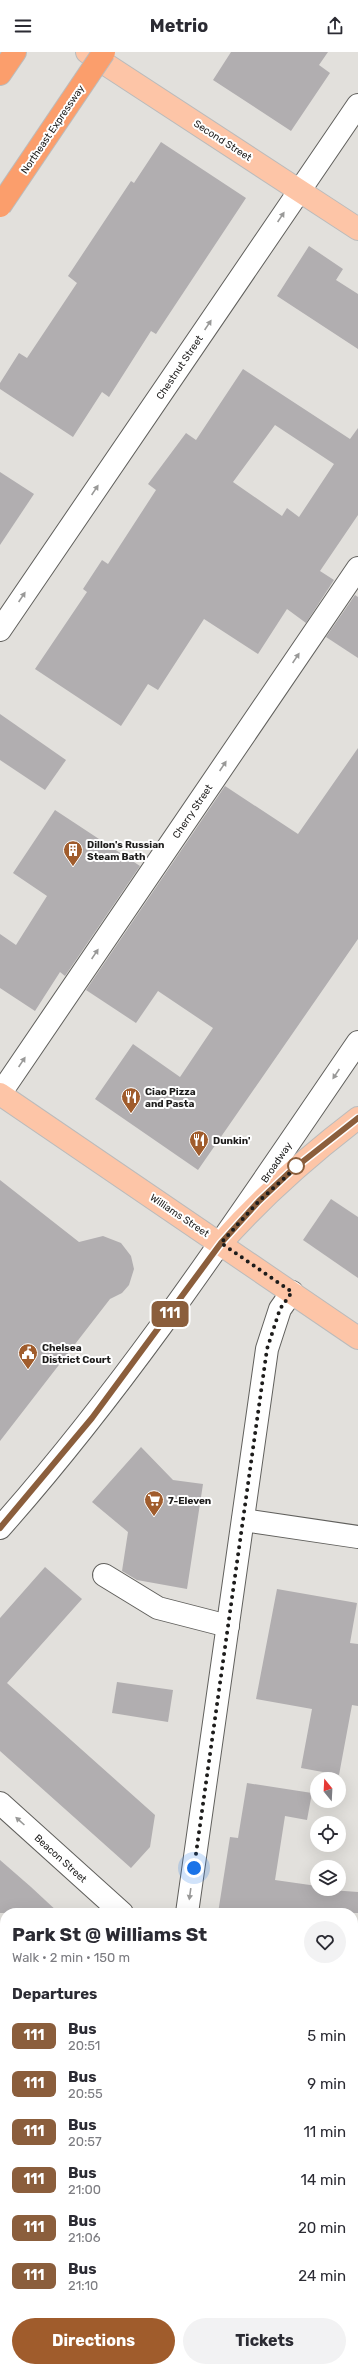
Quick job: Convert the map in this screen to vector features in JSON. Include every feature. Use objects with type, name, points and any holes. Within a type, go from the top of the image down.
[{"type":"highway","points":[[0,74],[15,52]]},
{"type":"highway","name":"Northeast Expressway","points":[[0,202],[102,52]]},
{"type":"highway","name":"Northeast Expressway","points":[[0,206],[102,52]]},
{"type":"main road","name":"Second Street","points":[[87,52],[358,229]]},
{"type":"main road","name":"Williams Street","points":[[0,1094],[221,1243],[358,1338]]},
{"type":"main road","points":[[221,1243],[259,1201],[292,1170],[358,1118]]},
{"type":"street","name":"Chestnut Street","points":[[0,630],[358,105]]},
{"type":"street","name":"Cherry Street","points":[[0,1094],[358,568]]},
{"type":"street","name":"Broadway","points":[[0,1528],[92,1418],[221,1243],[358,1042]]},
{"type":"street","points":[[188,1908],[267,1349],[280,1309],[292,1292]]},
{"type":"street","points":[[243,1520],[358,1537]]},
{"type":"street","points":[[104,1575],[158,1608],[228,1626]]},
{"type":"street","name":"Beacon Street","points":[[0,1803],[116,1908]]},
{"type":"building","points":[[231,52],[328,52],[319,65],[330,73],[291,131],[213,80]]},
{"type":"building","points":[[161,142],[246,198],[156,334],[151,331],[109,397],[102,392],[73,437],[0,389],[0,383],[19,353],[27,358],[77,283],[68,276],[131,181],[134,183]]},
{"type":"building","points":[[309,246],[343,269],[336,280],[358,294],[358,349],[277,296]]},
{"type":"building","points":[[243,369],[350,439],[358,428],[358,515],[320,571],[334,580],[306,623],[287,609],[258,654],[204,619],[158,690],[148,684],[121,726],[35,669],[87,592],[83,589],[102,560],[108,564],[156,490],[148,484],[186,433],[196,440]],"holes":[[[275,425],[334,464],[299,517],[287,508],[282,516],[233,482]]]},
{"type":"building","points":[[0,472],[34,494],[0,545]]},
{"type":"building","points":[[355,595],[358,597],[358,658],[326,637]]},
{"type":"building","points":[[0,714],[66,760],[45,790],[0,760]]},
{"type":"building","points":[[358,748],[358,939],[198,1170],[95,1099],[133,1044],[180,1077],[213,1028],[158,991],[136,1023],[86,990],[225,786],[298,834]]},
{"type":"building","points":[[55,810],[140,866],[65,976],[60,972],[35,1011],[0,988],[0,934],[16,945],[47,896],[13,873]]},
{"type":"building","name":"Chelsea District Court","points":[[0,1180],[79,1242],[103,1236],[121,1243],[131,1256],[134,1269],[129,1285],[122,1293],[110,1299],[0,1441]]},
{"type":"building","points":[[331,1199],[358,1217],[358,1278],[303,1240]]},
{"type":"building","name":"7-Eleven","points":[[141,1447],[173,1480],[203,1484],[187,1589],[137,1580],[122,1571],[128,1532],[92,1502]]},
{"type":"building","points":[[45,1567],[82,1599],[7,1683],[155,1815],[150,1847],[131,1868],[0,1751],[0,1618]]},
{"type":"building","points":[[277,1589],[357,1603],[350,1643],[358,1644],[358,1706],[352,1705],[340,1772],[323,1772],[301,1768],[312,1709],[256,1699]]},
{"type":"building","points":[[117,1682],[173,1690],[168,1722],[112,1713]]},
{"type":"building","points":[[247,1783],[310,1793],[310,1804],[307,1820],[285,1816],[275,1880],[310,1885],[310,1896],[346,1896],[346,1891],[358,1892],[358,1908],[219,1908],[230,1837],[238,1838]]},
{"type":"building","points":[[0,1860],[54,1908],[0,1908]]},
{"type":"bus line","name":"111","points":[[0,1528],[32,1492],[92,1418],[140,1355],[221,1243],[259,1201],[292,1170],[358,1118]]},
{"type":"place","name":"Dillon's Russian Steam Bath","points":[[73,867]]},
{"type":"place","name":"Ciao Pizza and Pasta","points":[[131,1114]]},
{"type":"place","name":"Dunkin'","points":[[199,1157]]},
{"type":"place","name":"Chelsea District Court","points":[[28,1370]]},
{"type":"place","name":"7-Eleven","points":[[154,1517]]},
{"type":"route","points":[[194,1868],[267,1349],[273,1326],[280,1309],[292,1292],[221,1243],[259,1201],[301,1163],[296,1166]]}]
